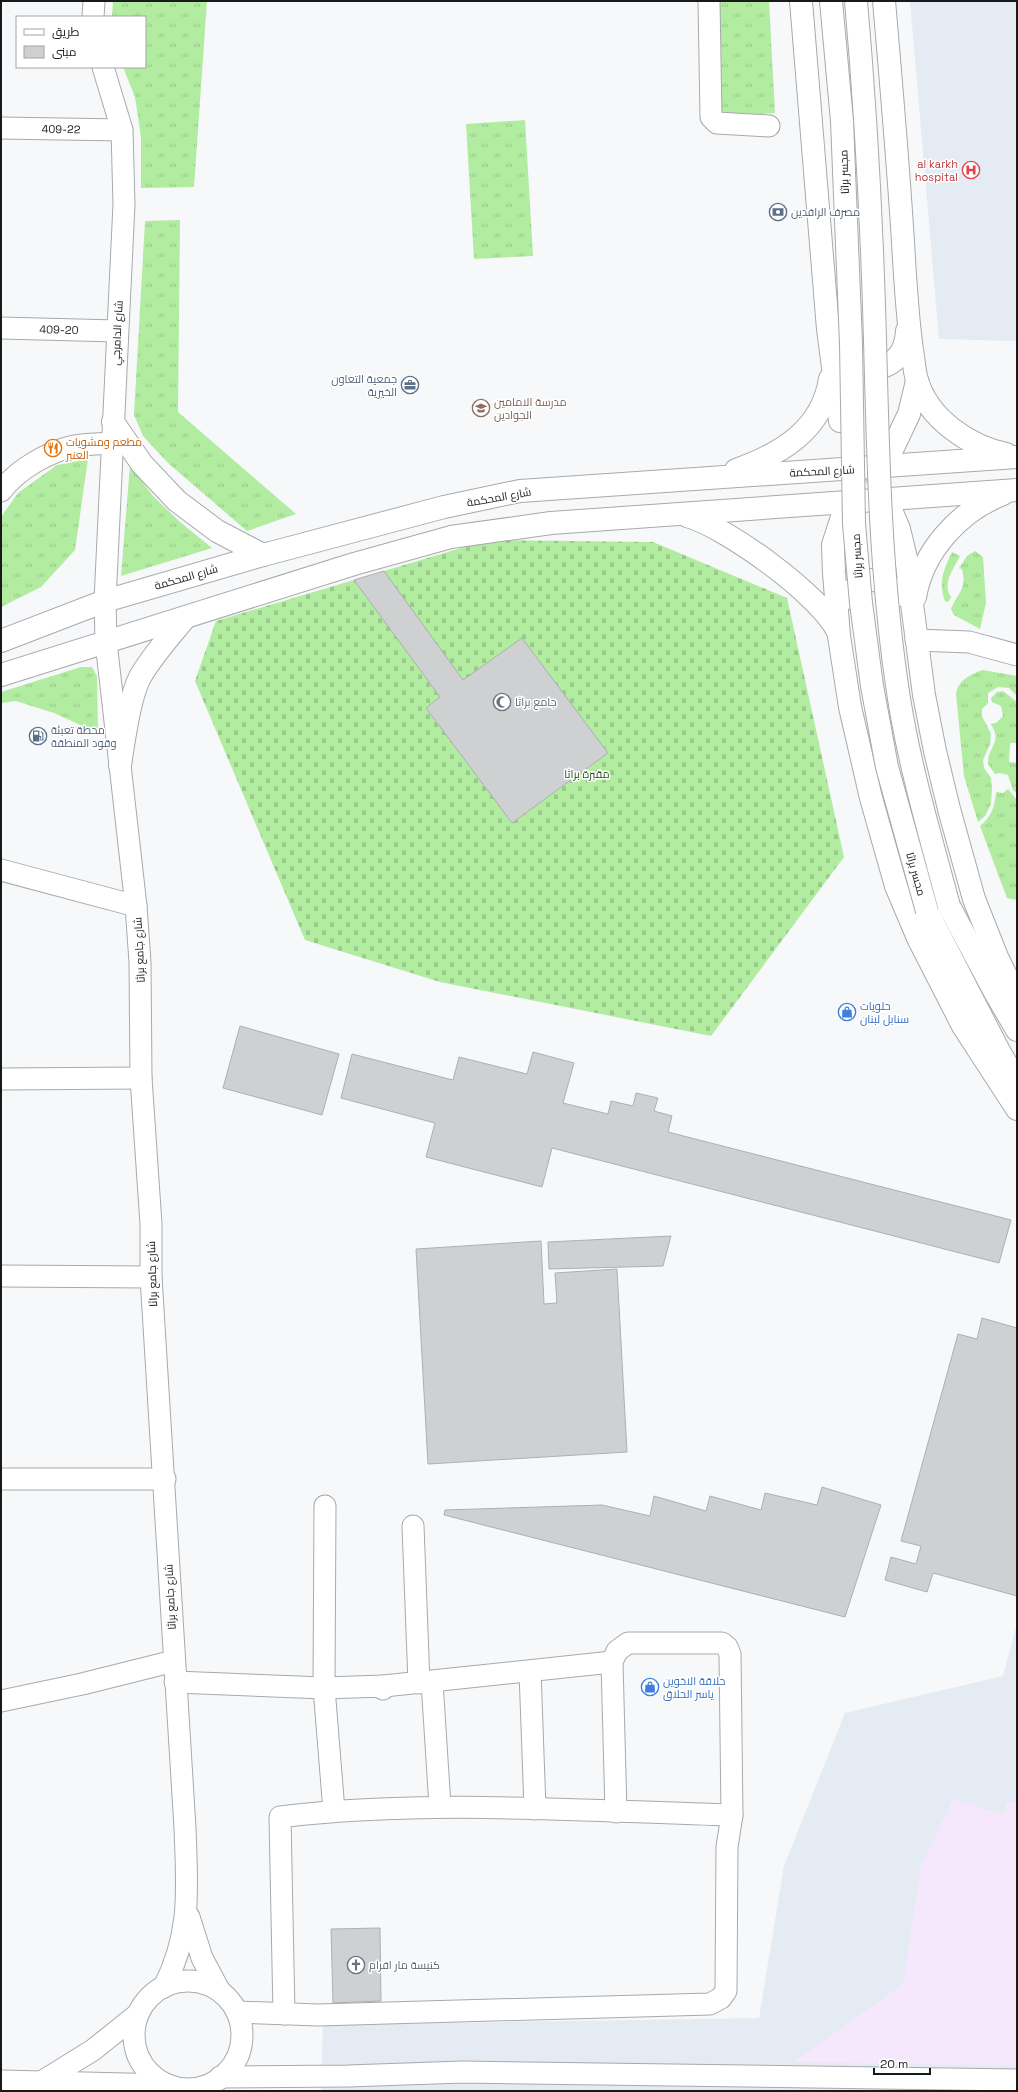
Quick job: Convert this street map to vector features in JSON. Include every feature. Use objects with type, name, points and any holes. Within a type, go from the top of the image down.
[{"type":"main road","points":[[801,1],[828,329],[834,361],[840,421]]},
{"type":"main road","name":"مجسر براثا","points":[[831,1],[842,121],[851,344],[854,524],[861,604],[872,686],[887,767],[903,831],[927,910],[995,1044],[1017,1082]]},
{"type":"main road","points":[[856,1],[867,121],[877,438],[885,587],[896,680],[911,759],[949,906],[1017,1030]]},
{"type":"main road","points":[[884,1],[896,128],[908,323],[917,381],[929,404],[947,425],[984,448],[1017,456]]},
{"type":"main road","points":[[885,366],[898,358],[905,348],[908,323]]},
{"type":"main road","points":[[714,477],[749,465],[775,453],[794,441],[808,428],[821,410],[826,396],[834,361]]},
{"type":"main road","points":[[893,464],[909,414],[917,381]]},
{"type":"main road","points":[[112,432],[177,501],[217,531],[263,554]]},
{"type":"main road","name":"شارع المحكمة","points":[[1,640],[105,601],[263,554],[444,507],[520,491],[714,477],[838,471],[893,464],[1017,456]]},
{"type":"main road","points":[[1,675],[354,564],[451,537],[551,523],[1017,490]]},
{"type":"main road","points":[[913,608],[917,584],[924,566],[948,531],[981,505],[1017,490]]},
{"type":"main road","points":[[912,497],[891,501],[900,529],[935,751],[974,899],[1017,998]]},
{"type":"main road","points":[[821,504],[842,506],[833,545],[840,641],[850,707],[871,798],[896,886],[918,938],[963,1026],[1017,1109]]},
{"type":"main road","points":[[680,514],[720,530],[801,588],[827,614],[840,641]]},
{"type":"main road","points":[[840,641],[843,611],[846,600],[857,585],[873,579],[888,584],[901,597],[910,611],[916,636]]},
{"type":"main road","points":[[120,764],[128,720],[140,678],[152,658],[185,618]]},
{"type":"street","points":[[93,16],[94,1]]},
{"type":"street","points":[[709,1],[711,117],[716,123],[769,126]]},
{"type":"street","name":"شارع الدامرجي","points":[[103,68],[122,130],[124,204],[105,601],[106,642]]},
{"type":"street","name":"409-22","points":[[1,128],[122,130]]},
{"type":"street","name":"409-20","points":[[1,328],[117,331]]},
{"type":"street","points":[[1,491],[7,482],[38,460],[112,432]]},
{"type":"street","points":[[916,636],[969,642],[1017,655]]},
{"type":"street","name":"شارع جامع براثا","points":[[106,642],[136,906],[140,962],[141,1078],[151,1224],[151,1277],[165,1479],[175,1682],[185,1828],[187,1907],[190,1924],[202,1958],[219,1990]]},
{"type":"street","points":[[1,870],[136,906]]},
{"type":"street","points":[[1,1079],[141,1078]]},
{"type":"street","points":[[1,1276],[151,1277]]},
{"type":"street","points":[[1,1479],[165,1479]]},
{"type":"street","points":[[325,1506],[324,1688],[334,1811]]},
{"type":"street","points":[[413,1526],[425,1683],[440,1806]]},
{"type":"street","points":[[237,2012],[318,2015],[710,2004],[721,1998],[726,1991],[727,1847],[732,1815],[730,1654],[727,1646],[722,1643],[628,1643],[617,1651],[612,1662],[616,1812]]},
{"type":"street","points":[[1,1701],[82,1684],[174,1661]]},
{"type":"street","points":[[175,1682],[324,1688],[383,1688],[612,1662]]},
{"type":"street","points":[[530,1671],[535,1809]]},
{"type":"street","points":[[284,2014],[280,1817],[334,1811],[440,1806],[732,1815]]},
{"type":"street","name":"شارع جامع براثا","points":[[164,1987],[182,1940],[187,1907]]},
{"type":"street","points":[[1,2082],[43,2081],[168,2085],[195,2088],[213,2082],[220,2077],[236,2058],[242,2035],[237,2012],[232,2003],[219,1990],[210,1985],[192,1981],[177,1982],[164,1987],[144,2003],[138,2014],[134,2032],[136,2050],[148,2071],[168,2085]]},
{"type":"street","points":[[43,2081],[93,2050],[138,2014]]},
{"type":"street","points":[[220,2077],[348,2076],[464,2072],[1017,2080]]},
{"type":"shaded area","name":"al karkh hospital","points":[[910,1],[1017,1],[1017,341],[939,339]]},
{"type":"shaded area","points":[[1017,1624],[1017,2091],[321,2091],[323,2025],[759,2018],[784,1866],[845,1713],[1003,1676]]},
{"type":"shaded area","points":[[953,1799],[1002,1815],[1008,1801],[1017,1804],[1017,2066],[794,2062],[903,1984],[921,1866]]},
{"type":"green space","points":[[113,1],[207,1],[194,187],[141,188],[141,137],[135,97],[123,68],[146,68],[146,16],[112,16]]},
{"type":"green space","points":[[709,1],[769,1],[775,113],[716,117]]},
{"type":"green space","points":[[525,120],[533,256],[474,259],[466,124]]},
{"type":"green space","points":[[180,220],[178,412],[296,514],[247,531],[168,463],[143,436],[134,415],[145,221]]},
{"type":"green space","points":[[88,459],[75,550],[41,587],[1,607],[1,517],[18,493],[57,465]]},
{"type":"green space","points":[[130,465],[153,496],[179,521],[212,548],[121,576]]},
{"type":"green space","name":"مقبرة براثا","points":[[488,540],[653,542],[787,598],[844,857],[711,1036],[440,982],[305,940],[195,681],[216,621]]},
{"type":"green space","points":[[975,551],[983,557],[986,603],[980,629],[954,615],[951,609],[963,586],[962,569],[959,568],[967,556]]},
{"type":"green space","points":[[952,552],[960,556],[948,582],[951,597],[948,602],[945,601],[942,582],[944,570]]},
{"type":"green space","points":[[81,667],[92,667],[97,676],[98,733],[54,713],[16,701],[1,703],[1,692]]},
{"type":"green space","points":[[983,670],[1017,676],[1017,696],[1009,688],[998,687],[988,693],[988,703],[982,709],[982,716],[991,734],[990,744],[983,760],[984,768],[991,778],[992,789],[991,804],[985,816],[978,822],[964,776],[956,694],[962,681],[974,673]]},
{"type":"green space","points":[[1003,691],[1017,702],[1017,743],[1010,743],[1009,762],[1017,763],[1017,794],[1013,790],[1008,775],[1000,773],[995,774],[988,764],[988,758],[995,741],[994,731],[991,724],[996,723],[1003,716],[1001,706],[992,702],[991,698],[997,692]]},
{"type":"green space","points":[[1008,789],[1017,800],[1017,900],[1007,898],[980,826],[992,811],[996,792],[1003,793]]},
{"type":"building","name":"جامع براثا","points":[[384,571],[463,680],[522,638],[608,753],[512,823],[426,708],[440,697],[354,580]]},
{"type":"building","points":[[240,1026],[339,1054],[322,1115],[223,1088]]},
{"type":"building","points":[[533,1052],[574,1063],[563,1103],[608,1114],[611,1101],[633,1106],[636,1093],[658,1098],[654,1111],[672,1116],[668,1132],[1011,1220],[999,1263],[552,1148],[542,1187],[426,1157],[435,1123],[341,1098],[352,1054],[453,1080],[459,1057],[527,1074]]},
{"type":"building","points":[[671,1236],[663,1266],[549,1269],[548,1242]]},
{"type":"building","points":[[541,1241],[544,1304],[557,1303],[555,1273],[617,1269],[627,1452],[428,1464],[416,1249]]},
{"type":"building","points":[[982,1318],[1017,1328],[1017,1596],[933,1573],[927,1592],[885,1580],[891,1557],[916,1564],[921,1546],[901,1541],[958,1334],[977,1339]]},
{"type":"building","points":[[822,1487],[881,1505],[845,1617],[444,1515],[445,1510],[602,1505],[650,1516],[654,1496],[706,1511],[710,1496],[761,1510],[765,1493],[817,1505]]},
{"type":"building","name":"كنيسة مار افرام","points":[[380,1928],[381,2001],[333,2003],[331,1929]]},
{"type":"tunnel","points":[[846,509],[858,491],[887,459]]},
{"type":"place","name":"al karkh hospital","points":[[971,170]]},
{"type":"place","name":"مصرف الرافدين","points":[[778,212]]},
{"type":"place","name":"جمعية التعاون الخيرية","points":[[410,385]]},
{"type":"place","name":"مدرسة الامامين الجوادين","points":[[481,408]]},
{"type":"place","name":"مطعم ومشويات العنبر","points":[[53,448]]},
{"type":"place","name":"جامع براثا","points":[[502,702]]},
{"type":"place","name":"محطة تعبئة وقود المنطقة","points":[[38,736]]},
{"type":"place","name":"حلويات سنابل لبنان","points":[[847,1012]]},
{"type":"place","name":"حلاقة الاخوين ياسر الحلاق","points":[[650,1687]]},
{"type":"place","name":"كنيسة مار افرام","points":[[356,1965]]}]
